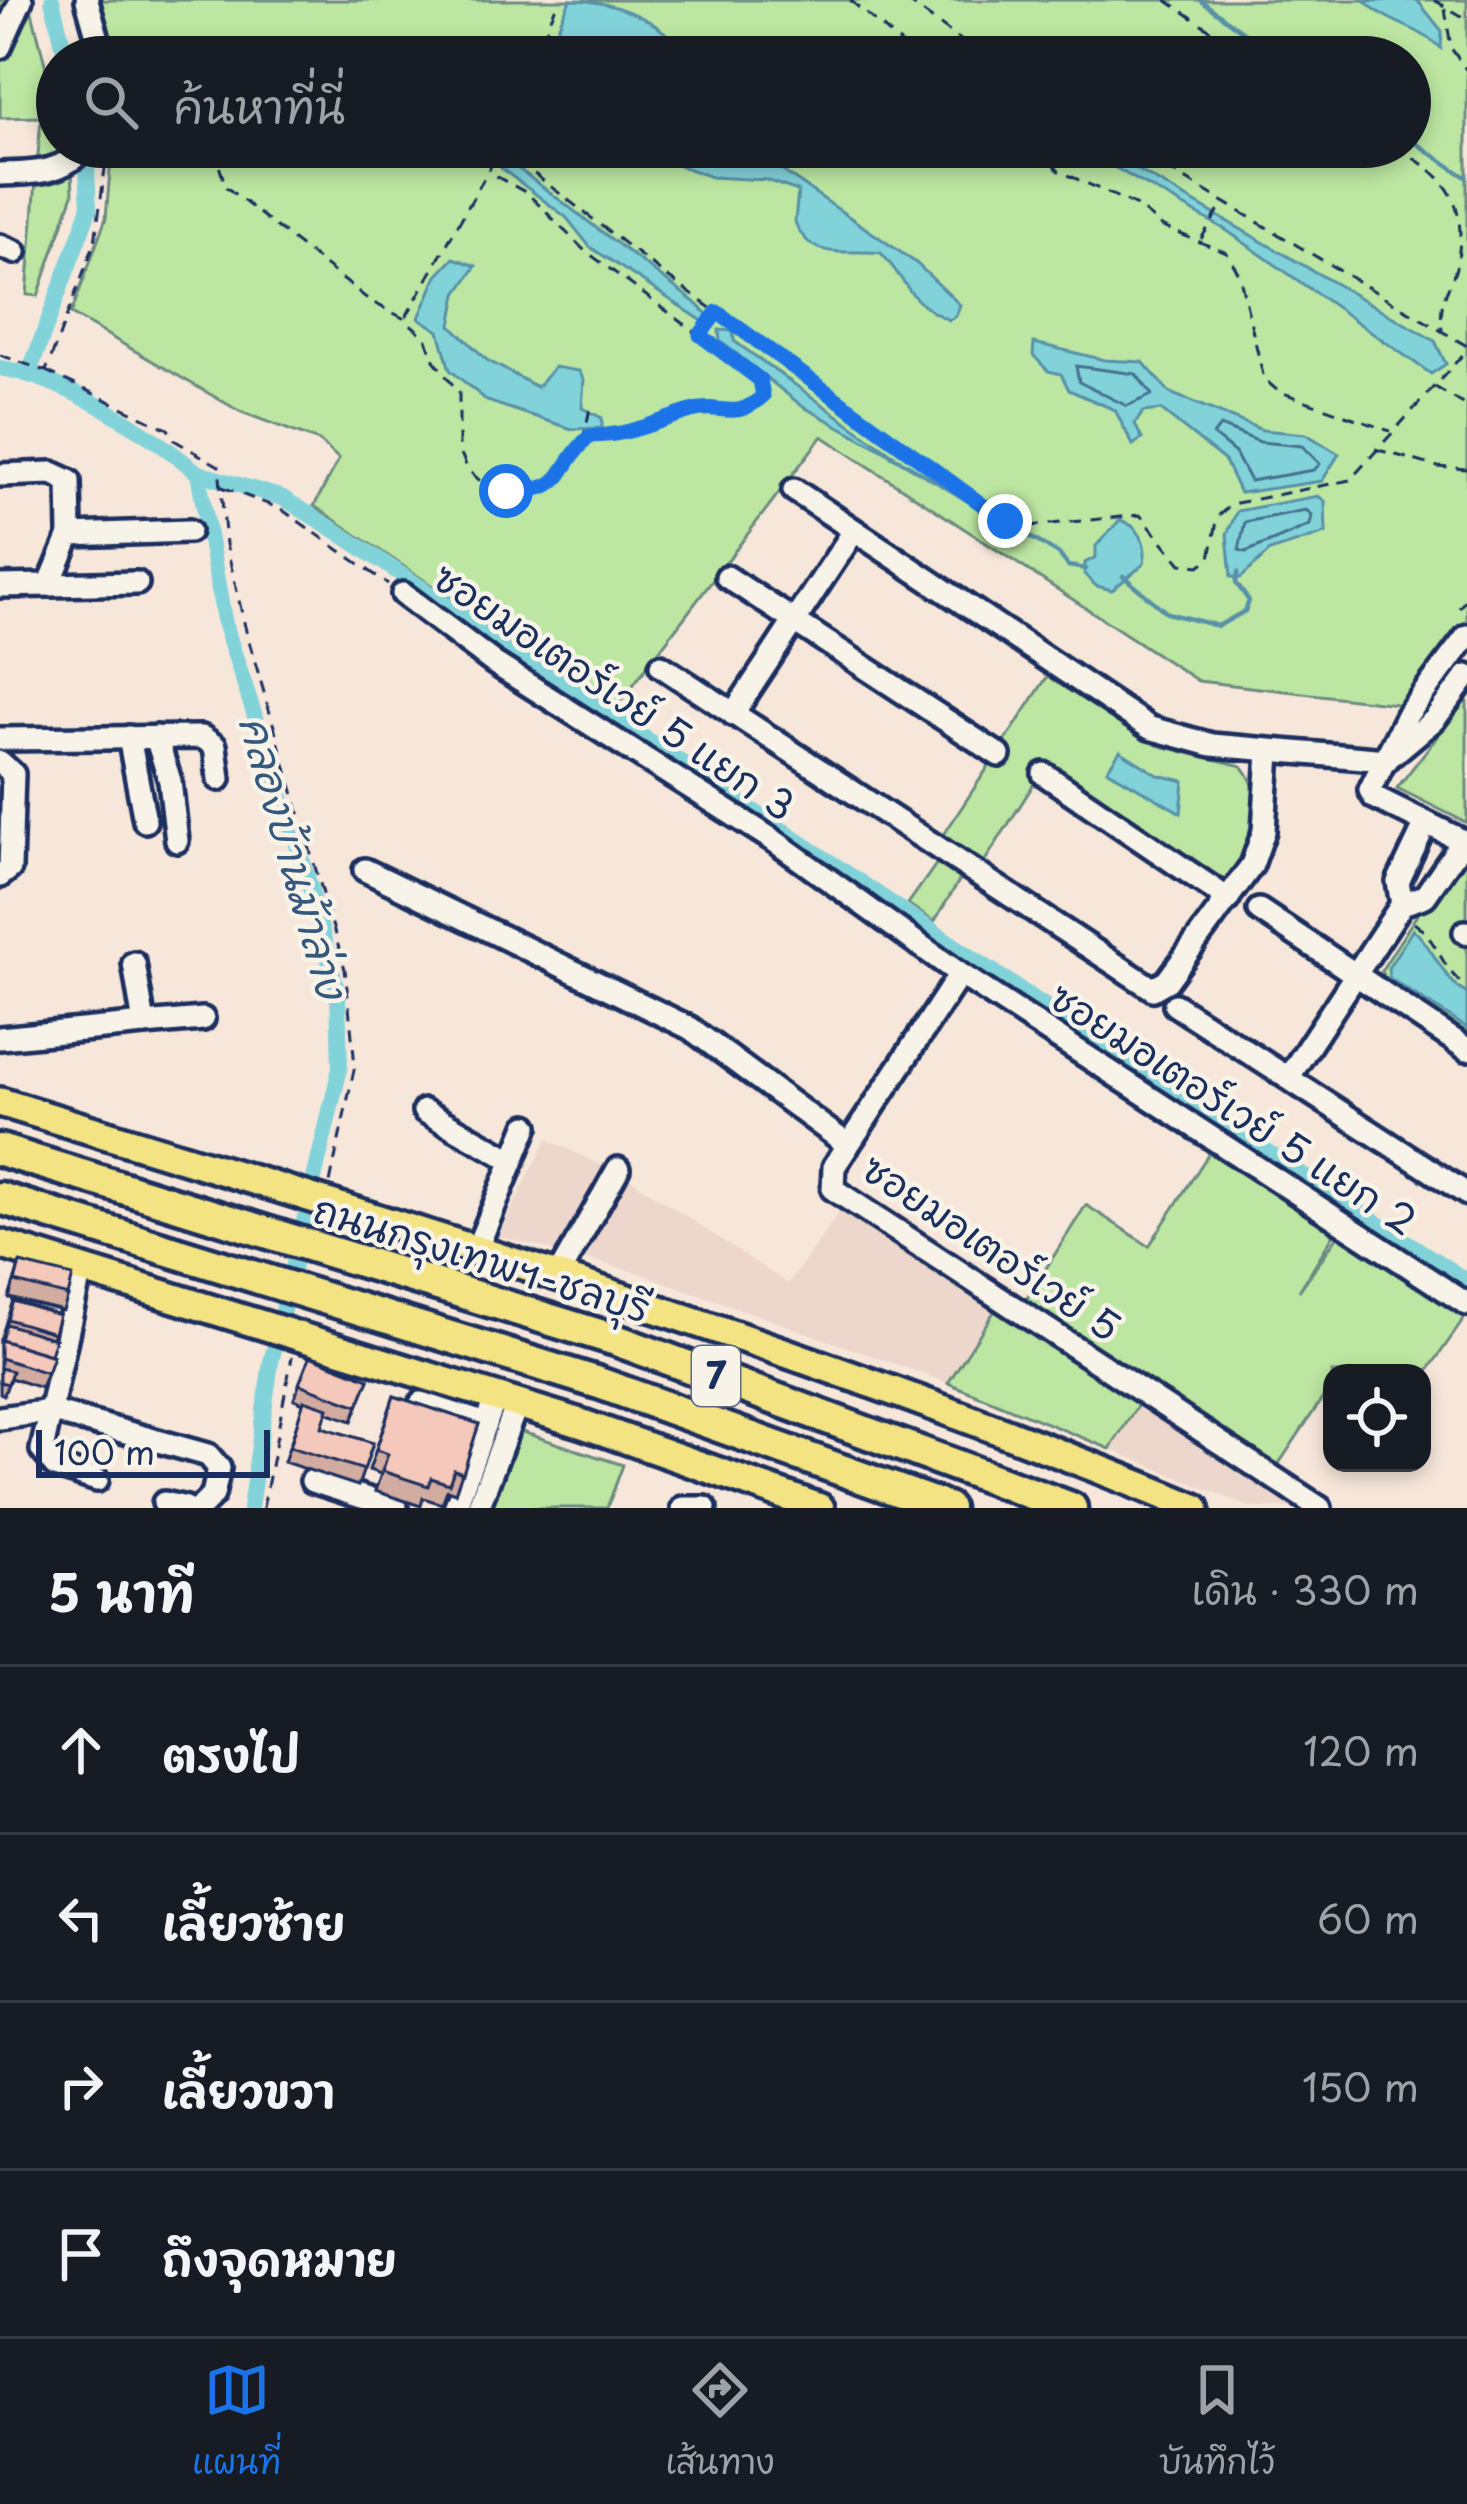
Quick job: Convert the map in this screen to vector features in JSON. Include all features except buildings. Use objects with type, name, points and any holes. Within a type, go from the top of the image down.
[{"type":"highway","name":"ถนนกรุงเทพฯ-ชลบุรี","points":[[0,1150],[616,1340],[1071,1508]]},
{"type":"highway","name":"7","points":[[0,1198],[599,1383],[947,1508]]},
{"type":"main road","points":[[0,1102],[560,1274],[1009,1431],[1196,1508]]},
{"type":"main road","points":[[0,1244],[506,1400],[772,1500],[820,1508]]},
{"type":"street","points":[[0,47],[21,0]]},
{"type":"street","points":[[87,0],[97,36]]},
{"type":"street","points":[[0,174],[54,168]]},
{"type":"street","points":[[0,475],[52,473],[69,481],[70,535],[49,585]]},
{"type":"street","points":[[794,490],[1150,728],[1212,746],[1387,760],[1434,719],[1467,676]]},
{"type":"street","points":[[70,535],[199,530]]},
{"type":"street","points":[[733,714],[854,530]]},
{"type":"street","points":[[727,577],[999,755]]},
{"type":"street","points":[[0,586],[137,583]]},
{"type":"street","name":"ซอยมอเตอร์เวย์ 5 แยก 3","points":[[403,594],[494,663],[773,841],[960,974]]},
{"type":"street","points":[[1288,1078],[1400,908],[1426,896],[1465,842],[1374,797],[1373,779],[1407,715],[1467,637]]},
{"type":"street","points":[[661,666],[1153,988],[1167,981],[1260,847],[1269,752]]},
{"type":"street","points":[[156,736],[170,781],[177,841]]},
{"type":"street","points":[[129,737],[145,821]]},
{"type":"street","points":[[0,739],[210,739],[219,779]]},
{"type":"street","points":[[0,762],[13,774],[10,868],[0,876]]},
{"type":"street","points":[[1044,774],[1228,898]]},
{"type":"street","points":[[1400,908],[1397,882],[1426,824]]},
{"type":"street","points":[[365,870],[690,1028],[848,1145]]},
{"type":"street","points":[[1259,910],[1467,1049]]},
{"type":"street","points":[[134,963],[144,1024]]},
{"type":"street","name":"ซอยมอเตอร์เวย์ 5","points":[[960,974],[830,1174],[833,1189],[1320,1508]]},
{"type":"street","name":"ซอยมอเตอร์เวย์ 5 แยก 2","points":[[960,974],[1467,1304]]},
{"type":"street","points":[[1175,1006],[1467,1194]]},
{"type":"street","points":[[0,1038],[203,1019]]},
{"type":"street","points":[[424,1111],[512,1160]]},
{"type":"street","points":[[477,1248],[527,1126]]},
{"type":"street","points":[[560,1274],[618,1169]]},
{"type":"street","points":[[81,1269],[50,1411],[45,1458],[97,1480]]},
{"type":"street","points":[[455,1508],[486,1424],[506,1400]]},
{"type":"street","points":[[478,1508],[506,1400]]},
{"type":"street","points":[[421,1403],[486,1424]]},
{"type":"street","points":[[0,1418],[50,1411],[214,1459],[219,1468],[213,1495],[200,1508]]},
{"type":"street","points":[[312,1480],[342,1498],[396,1508]]},
{"type":"street","points":[[683,1508],[705,1508]]},
{"type":"path","points":[[543,36],[559,0]]},
{"type":"path","points":[[850,0],[892,36]]},
{"type":"path","points":[[906,0],[955,36]]},
{"type":"path","points":[[1166,0],[1219,36]]},
{"type":"path","points":[[1434,0],[1467,19]]},
{"type":"path","points":[[1445,8],[1451,48],[1467,71]]},
{"type":"path","points":[[46,371],[95,242],[105,168]]},
{"type":"path","points":[[220,168],[226,187],[370,301],[405,319],[426,338],[441,371],[459,393],[459,449],[468,470],[486,486],[535,492],[558,483],[590,436],[626,436],[692,411],[730,414],[763,396],[760,380],[583,248],[527,194],[488,172]]},
{"type":"path","points":[[405,319],[490,168]]},
{"type":"path","points":[[529,168],[717,312],[1005,521],[1021,527],[1139,515],[1181,564],[1199,566],[1210,558],[1218,516],[1232,504],[1334,488],[1350,480],[1467,348],[1167,168]]},
{"type":"path","points":[[1056,168],[1137,206],[1163,227],[1227,253],[1239,274],[1264,379],[1305,404],[1390,431]]},
{"type":"path","points":[[1429,168],[1448,180],[1460,238],[1458,263],[1439,305],[1442,331]]},
{"type":"path","points":[[1200,240],[1224,202]]},
{"type":"path","points":[[700,335],[717,312]]},
{"type":"path","points":[[0,355],[46,371],[168,428],[174,440],[219,466],[224,529],[269,716],[345,969],[355,1065],[328,1194]]},
{"type":"path","points":[[1433,386],[1467,406]]},
{"type":"path","points":[[583,442],[591,403]]},
{"type":"path","points":[[1374,449],[1438,467],[1467,469]]},
{"type":"path","name":"ซอยมอเตอร์เวย์ 5 แยก 3","points":[[220,487],[281,508],[403,594]]},
{"type":"path","points":[[199,530],[224,529]]},
{"type":"path","points":[[1459,608],[1467,598]]},
{"type":"path","points":[[1400,908],[1423,929],[1449,974],[1467,987]]},
{"type":"path","points":[[263,1508],[294,1347]]},
{"type":"shaded area","points":[[547,1139],[632,1180],[788,1284],[844,1205],[999,1304],[948,1383],[642,1274],[498,1236]]},
{"type":"shaded area","points":[[1141,1400],[1309,1508],[1252,1508],[1110,1449]]},
{"type":"green space","points":[[0,0],[29,0],[38,36],[36,117],[0,118]]},
{"type":"green space","points":[[74,0],[1467,0],[1467,621],[1405,705],[1198,681],[822,436],[615,709],[314,506],[339,459],[319,441],[241,412],[71,314],[106,218],[110,168],[1431,168],[1431,36],[84,36]]},
{"type":"green space","points":[[37,168],[72,168],[73,194],[38,296],[27,295]]},
{"type":"green space","points":[[1051,671],[1157,745],[1242,766],[1251,779],[1257,807],[1236,879],[1218,882],[1046,765],[981,867],[962,876],[934,922],[908,904],[937,863],[941,839]]},
{"type":"green space","points":[[1467,698],[1467,823],[1397,788]]},
{"type":"green space","points":[[1463,859],[1467,861],[1467,1035],[1385,981],[1381,971],[1420,910]]},
{"type":"green space","points":[[1211,1150],[1337,1229],[1299,1291],[1339,1234],[1467,1315],[1431,1366],[1323,1364],[1323,1398],[1276,1468],[1024,1303],[1086,1205],[1149,1246]]},
{"type":"green space","points":[[999,1304],[1141,1400],[1110,1449],[948,1383]]},
{"type":"green space","points":[[519,1431],[623,1465],[607,1508],[486,1508]]},
{"type":"water","points":[[570,0],[601,3],[634,14],[667,36],[554,36]]},
{"type":"water","points":[[1417,0],[1442,31],[1441,48],[1431,36],[1383,15],[1365,1]]},
{"type":"water","points":[[501,168],[518,168],[693,301],[707,314],[704,322],[590,247],[566,217]]},
{"type":"water","points":[[686,168],[778,168],[916,263],[960,305],[956,316],[949,320],[925,307],[881,253],[832,251],[811,244],[795,222],[798,191],[766,180],[711,177]]},
{"type":"water","points":[[1116,168],[1134,168],[1435,341],[1446,364],[1431,374],[1226,230]]},
{"type":"water","points":[[454,258],[476,266],[457,294],[451,325],[487,360],[537,387],[554,367],[579,371],[584,380],[582,408],[602,418],[602,428],[572,429],[487,401],[450,370],[439,331],[419,318],[437,276]]},
{"type":"water","points":[[719,330],[733,331],[734,341],[897,458],[802,406],[720,341]]},
{"type":"water","points":[[1034,343],[1105,360],[1143,362],[1170,393],[1262,430],[1306,434],[1339,454],[1322,481],[1240,493],[1225,461],[1161,410],[1143,412],[1135,424],[1142,439],[1133,445],[1115,410],[1069,390],[1061,374],[1048,371],[1033,355]]},
{"type":"water","points":[[1318,496],[1325,501],[1326,533],[1270,551],[1241,578],[1231,577],[1227,534],[1237,511]]},
{"type":"water","points":[[1120,520],[1137,531],[1145,557],[1144,564],[1112,590],[1096,586],[1084,574],[1085,563],[1096,557],[1096,546]]},
{"type":"water","points":[[1120,751],[1158,775],[1184,781],[1181,813],[1107,770]]},
{"type":"water","points":[[1413,929],[1467,994],[1467,1028],[1389,978],[1388,968]]},
{"type":"waterway","points":[[52,0],[61,36]]},
{"type":"waterway","points":[[1200,0],[1249,36]]},
{"type":"waterway","points":[[1431,153],[1467,178]]},
{"type":"waterway","points":[[29,373],[89,210],[87,168]]},
{"type":"waterway","name":"คลองบ้านม้าล่าง","points":[[0,368],[51,383],[105,409],[198,473],[225,625],[306,872],[338,994],[340,1068],[271,1362],[250,1508]]},
{"type":"waterway","points":[[891,455],[1059,554],[1068,566],[1086,569]]},
{"type":"waterway","points":[[198,473],[283,498],[341,534],[1122,1058],[1467,1281]]},
{"type":"waterway","points":[[1123,576],[1167,613],[1218,626],[1245,611],[1249,601],[1236,583],[1238,572]]},
{"type":"route","points":[[506,491],[535,492],[558,483],[590,436],[626,436],[692,411],[730,414],[752,406],[763,396],[760,380],[700,335],[717,312],[1005,521]]}]
